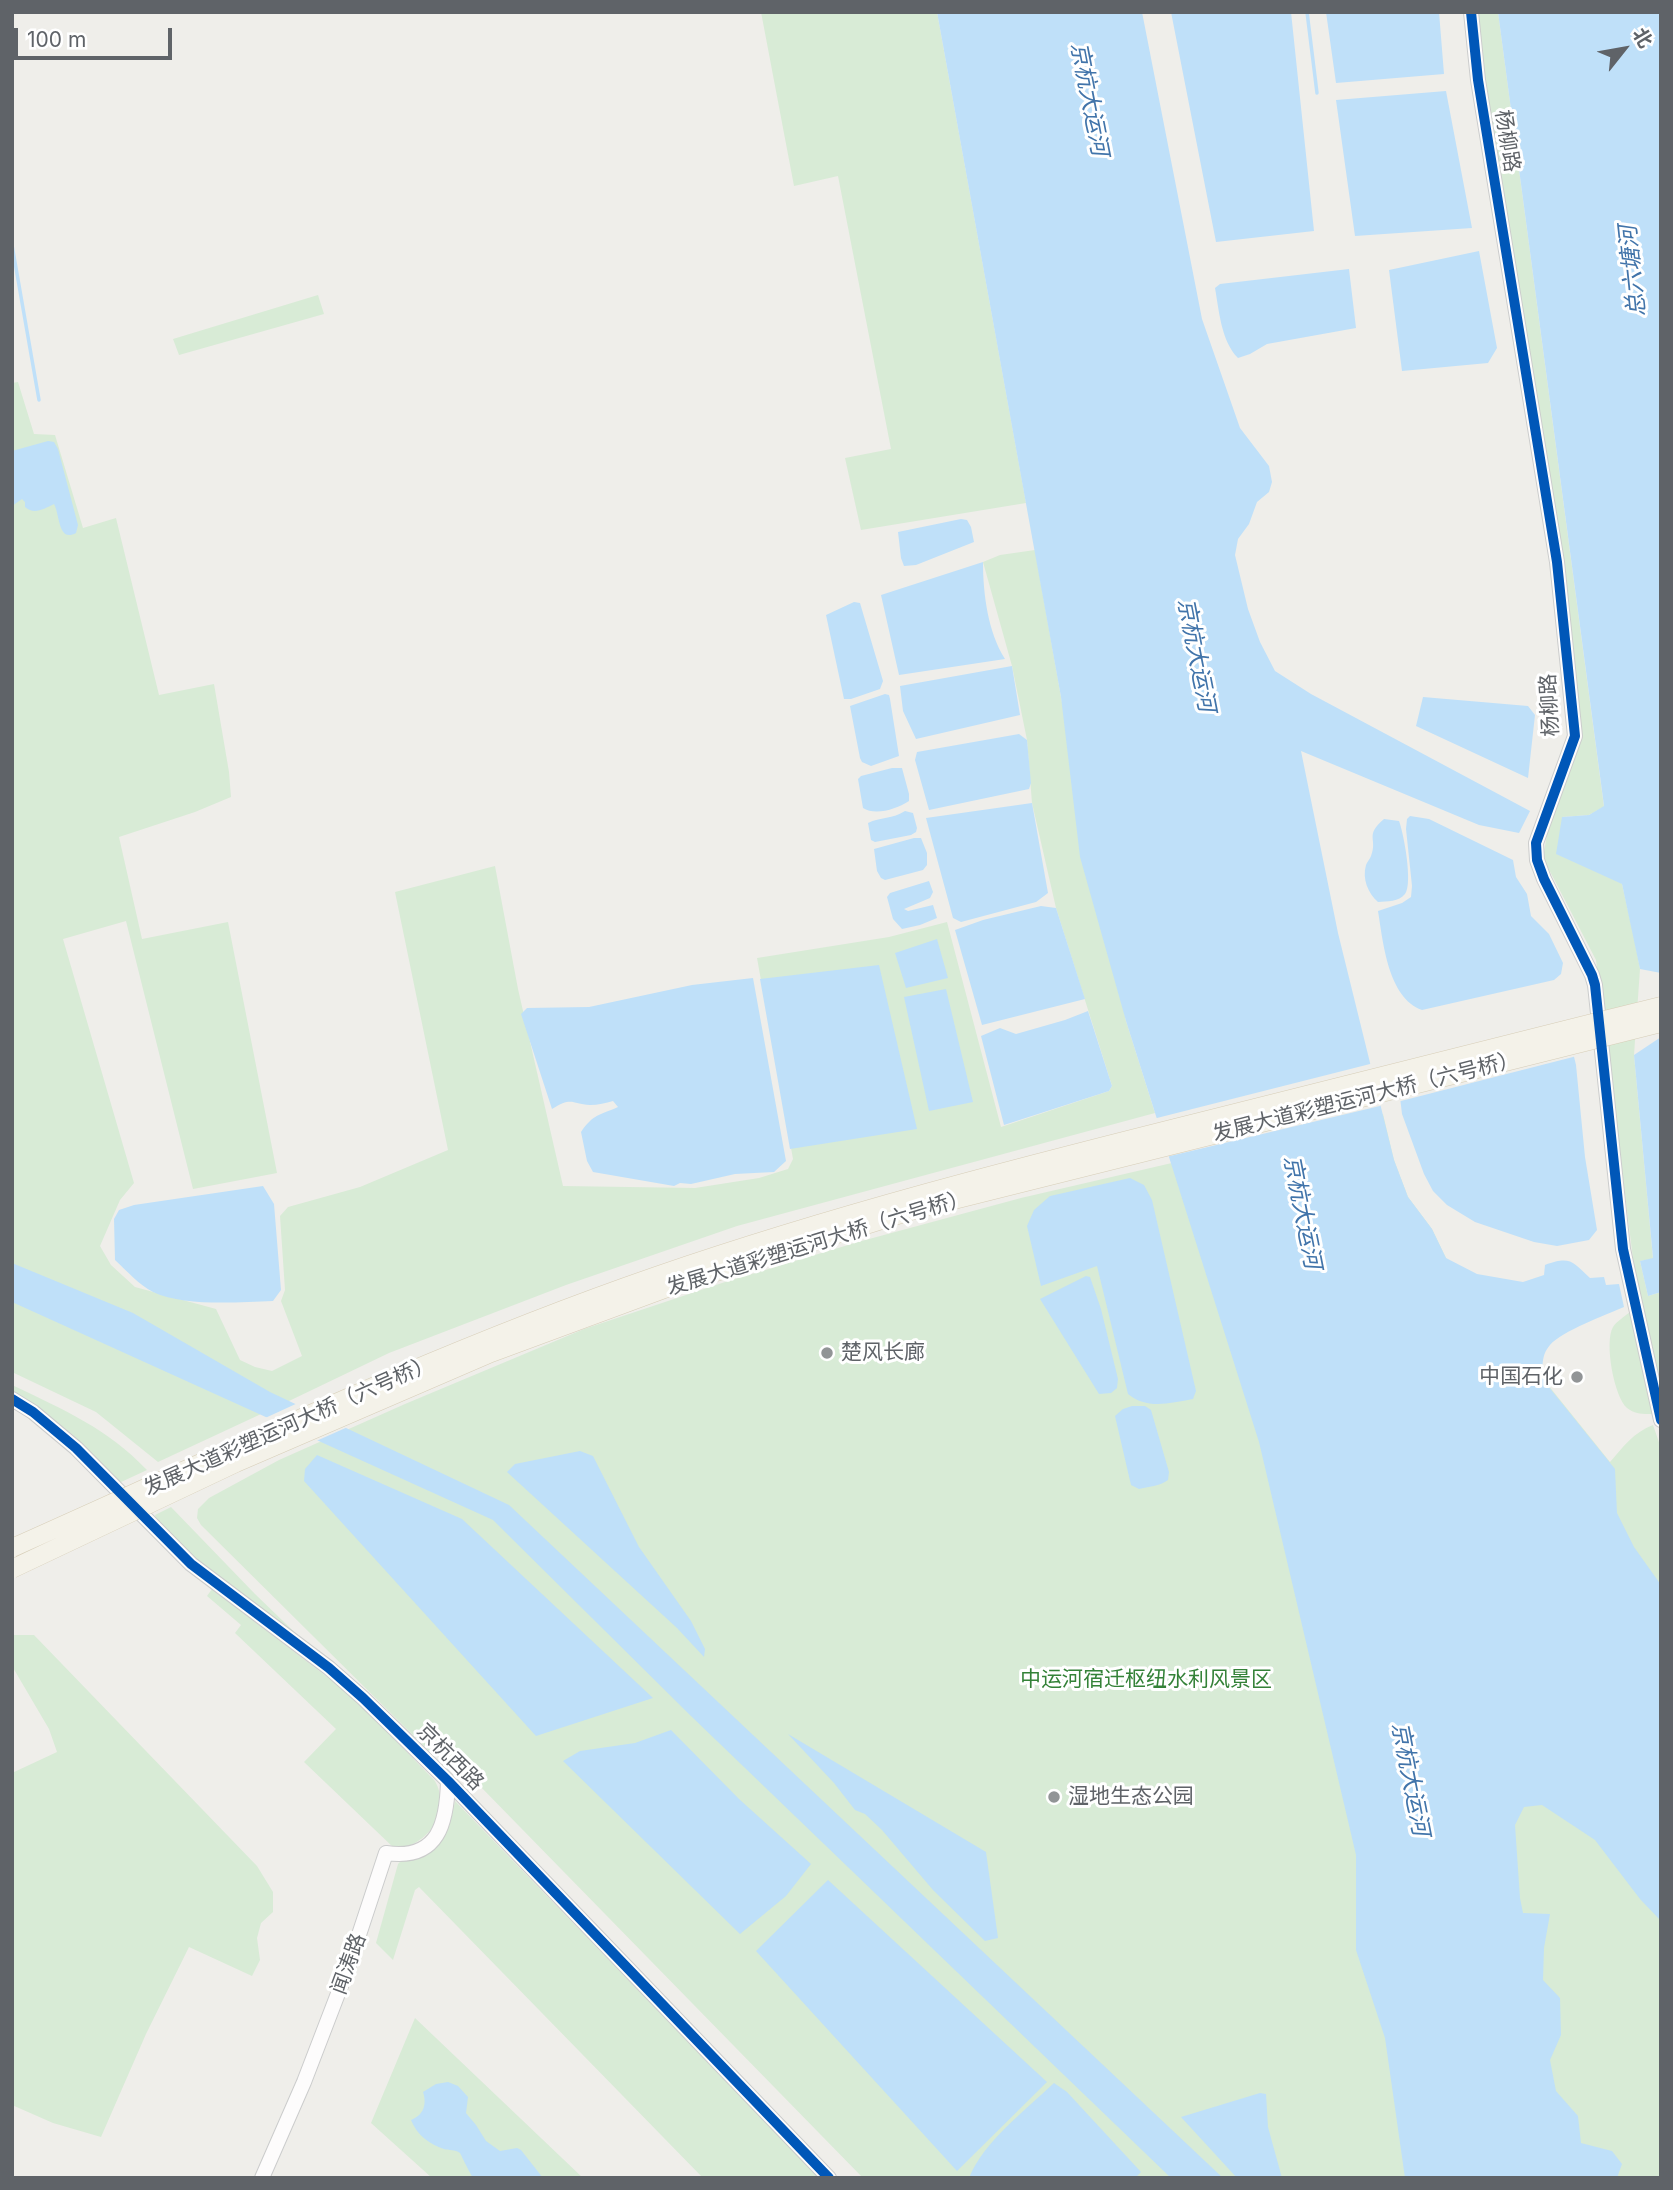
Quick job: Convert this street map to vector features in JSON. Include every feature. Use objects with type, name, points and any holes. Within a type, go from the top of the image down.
[{"type":"main road","name":"发展大道彩塑运河大桥（六号桥）","points":[[12,1548],[400,1376],[655,1276],[832,1219],[982,1176],[1661,1006]]},
{"type":"main road","name":"发展大道彩塑运河大桥（六号桥）","points":[[12,1569],[236,1463],[491,1353],[675,1285],[914,1209],[1661,1023]]},
{"type":"street","name":"杨柳路","points":[[1471,12],[1478,80],[1557,562],[1575,736],[1536,843],[1536,851],[1544,879],[1595,985],[1623,1248],[1661,1420]]},
{"type":"street","name":"京杭西路","points":[[12,1399],[33,1412],[76,1448],[191,1564],[329,1668],[448,1781],[829,2178]]},
{"type":"street","name":"闻涛路","points":[[262,2178],[304,2082],[349,1965],[386,1853],[404,1854],[424,1847],[433,1840],[444,1823],[448,1781]]},
{"type":"green space","points":[[761,12],[937,12],[1026,503],[861,530],[845,458],[891,449],[838,176],[794,186]]},
{"type":"green space","points":[[1478,12],[1498,12],[1604,807],[1589,815],[1562,817],[1622,884],[1640,969],[1634,1055],[1653,1259],[1640,1261],[1648,1296],[1661,1292],[1661,1397],[1638,1299],[1596,960],[1543,858],[1547,834],[1580,743],[1579,724],[1483,69]]},
{"type":"green space","points":[[318,295],[324,314],[179,355],[173,339]]},
{"type":"green space","points":[[18,382],[34,434],[55,435],[83,528],[116,518],[159,695],[214,684],[231,797],[119,837],[142,939],[228,922],[277,1173],[193,1189],[126,921],[63,939],[134,1183],[120,1200],[100,1246],[111,1265],[135,1287],[216,1309],[240,1360],[272,1371],[302,1356],[281,1301],[285,1290],[280,1216],[288,1207],[360,1187],[448,1150],[395,892],[495,866],[518,989],[563,1186],[695,1188],[759,1178],[788,1169],[793,1159],[757,958],[889,937],[947,922],[1001,1127],[1109,1091],[1112,1086],[1056,908],[1032,803],[1027,740],[1012,666],[983,562],[1000,555],[1035,550],[1061,697],[1126,1021],[1155,1113],[737,1226],[566,1285],[389,1353],[158,1462],[96,1412],[12,1372],[12,383]]},
{"type":"green space","name":"中运河宿迁枢纽水利风景区","points":[[1383,1114],[1394,1160],[1408,1197],[1432,1229],[1446,1258],[1610,1462],[1634,1436],[1653,1425],[1661,1448],[1661,2178],[863,2178],[477,1783],[428,1750],[201,1525],[197,1518],[198,1509],[209,1498],[279,1460],[584,1329],[858,1242],[1021,1198]]},
{"type":"green space","points":[[1630,1312],[1654,1414],[1637,1413],[1627,1408],[1614,1381],[1610,1334],[1613,1327]]},
{"type":"green space","points":[[12,1385],[100,1431],[147,1470],[119,1483],[73,1435],[12,1392]]},
{"type":"green space","points":[[171,1507],[315,1652],[218,1581],[157,1522],[155,1515]]},
{"type":"green space","points":[[212,1589],[352,1696],[435,1781],[441,1804],[434,1826],[427,1834],[418,1841],[395,1849],[304,1762],[336,1729],[235,1633],[241,1625],[207,1596]]},
{"type":"green space","points":[[12,1635],[34,1635],[257,1866],[273,1892],[273,1912],[261,1923],[257,1938],[260,1960],[252,1976],[189,1947],[146,2034],[101,2137],[53,2123],[12,2105],[12,1773],[57,1752],[49,1729],[12,1666]]},
{"type":"green space","points":[[455,1801],[820,2178],[703,2178],[419,1887],[415,1890],[393,1960],[376,1943],[398,1864],[441,1839],[448,1828]]},
{"type":"green space","points":[[415,2018],[583,2178],[432,2178],[371,2123]]},
{"type":"water","name":"京杭大运河","points":[[937,12],[1142,12],[1202,319],[1240,428],[1269,466],[1272,482],[1269,492],[1257,502],[1249,524],[1238,539],[1235,555],[1248,609],[1260,642],[1275,671],[1311,694],[1530,811],[1519,833],[1479,825],[1301,751],[1338,933],[1394,1160],[1408,1197],[1432,1229],[1446,1258],[1477,1274],[1523,1282],[1544,1275],[1545,1265],[1565,1261],[1574,1264],[1590,1278],[1604,1277],[1606,1285],[1619,1284],[1624,1307],[1556,1340],[1544,1354],[1543,1371],[1548,1386],[1615,1469],[1617,1513],[1634,1547],[1661,1585],[1661,1921],[1640,1899],[1595,1840],[1542,1805],[1524,1807],[1515,1825],[1523,1913],[1550,1914],[1544,1948],[1543,1980],[1560,1998],[1561,2035],[1550,2060],[1556,2091],[1578,2116],[1581,2143],[1612,2151],[1622,2164],[1617,2178],[1405,2178],[1385,2038],[1356,1950],[1356,1855],[1259,1442],[1126,1021],[1080,857],[1061,697]]},
{"type":"water","points":[[1171,12],[1291,12],[1314,231],[1216,242]]},
{"type":"water","points":[[1326,12],[1439,12],[1444,74],[1336,83]]},
{"type":"water","name":"总六塘河","points":[[1498,12],[1661,12],[1661,973],[1640,969],[1622,884],[1556,854],[1562,817],[1589,815],[1604,806]]},
{"type":"water","points":[[1446,91],[1472,228],[1355,236],[1336,100]]},
{"type":"water","points":[[1479,251],[1497,348],[1488,363],[1402,371],[1389,270]]},
{"type":"water","points":[[1349,269],[1356,328],[1267,344],[1238,358],[1232,351],[1224,334],[1215,288],[1220,284]]},
{"type":"water","points":[[48,441],[54,442],[58,449],[78,525],[76,533],[70,535],[63,531],[54,504],[32,511],[25,507],[22,499],[12,506],[12,451]]},
{"type":"water","points":[[967,520],[971,527],[974,542],[916,565],[904,566],[898,532]]},
{"type":"water","points":[[983,562],[988,612],[994,637],[1005,659],[899,675],[881,595]]},
{"type":"water","points":[[854,602],[860,603],[883,681],[880,689],[844,699],[826,615]]},
{"type":"water","points":[[1012,666],[1020,715],[916,739],[903,711],[900,686]]},
{"type":"water","points":[[889,695],[890,699],[899,756],[871,766],[860,758],[850,706]]},
{"type":"water","points":[[1423,697],[1528,706],[1535,715],[1528,778],[1416,726]]},
{"type":"water","points":[[1019,734],[1027,740],[1031,783],[1029,789],[929,810],[915,760],[917,752]]},
{"type":"water","points":[[892,768],[902,768],[909,801],[886,810],[863,808],[858,779]]},
{"type":"water","points":[[1032,803],[1048,893],[1036,902],[961,922],[953,918],[926,818]]},
{"type":"water","points":[[905,811],[913,813],[916,832],[875,842],[871,840],[868,823]]},
{"type":"water","points":[[1410,816],[1429,819],[1513,860],[1516,877],[1527,894],[1531,916],[1549,934],[1563,963],[1561,974],[1554,980],[1422,1010],[1401,994],[1389,968],[1378,911],[1411,897],[1406,829]]},
{"type":"water","points":[[1384,819],[1399,821],[1408,880],[1402,897],[1378,902],[1367,885],[1365,870],[1373,850],[1373,833]]},
{"type":"water","points":[[921,838],[927,853],[927,865],[923,870],[885,880],[881,878],[877,871],[874,849]]},
{"type":"water","points":[[929,881],[933,892],[930,898],[904,909],[908,911],[933,905],[937,918],[902,929],[893,919],[887,897],[890,893]]},
{"type":"water","points":[[1041,906],[1056,908],[1085,999],[982,1025],[955,930],[983,920]]},
{"type":"water","points":[[937,939],[948,978],[906,988],[895,953]]},
{"type":"water","points":[[879,965],[917,1129],[790,1149],[760,979]]},
{"type":"water","points":[[753,978],[786,1161],[774,1172],[735,1174],[674,1186],[593,1172],[587,1161],[581,1132],[593,1118],[618,1107],[613,1101],[590,1105],[568,1102],[552,1109],[521,1014],[527,1008],[589,1007],[692,985]]},
{"type":"water","points":[[946,989],[973,1102],[929,1111],[904,997]]},
{"type":"water","points":[[1088,1011],[1112,1086],[1109,1091],[1004,1125],[981,1036],[1000,1028],[1016,1034]]},
{"type":"water","points":[[1565,1019],[1576,1065],[1585,1157],[1597,1230],[1589,1240],[1557,1246],[1534,1242],[1475,1222],[1447,1205],[1433,1191],[1402,1114],[1396,1064]]},
{"type":"water","points":[[1661,1037],[1661,1292],[1648,1296],[1640,1261],[1653,1258],[1634,1055]]},
{"type":"water","points":[[1130,1178],[1144,1185],[1152,1200],[1196,1391],[1193,1399],[1151,1404],[1128,1394],[1097,1266],[1041,1286],[1027,1226],[1034,1210],[1050,1196]]},
{"type":"water","points":[[263,1186],[274,1204],[281,1290],[273,1301],[196,1302],[166,1297],[143,1286],[115,1260],[114,1219],[119,1210],[134,1205]]},
{"type":"water","points":[[12,1263],[133,1313],[270,1392],[509,1505],[1223,2178],[1171,2178],[691,1716],[493,1520],[12,1302]]},
{"type":"water","points":[[1086,1276],[1090,1277],[1101,1309],[1118,1379],[1117,1388],[1111,1393],[1099,1394],[1040,1299]]},
{"type":"water","points":[[1132,1406],[1145,1406],[1151,1410],[1169,1472],[1165,1482],[1139,1489],[1131,1485],[1115,1416]]},
{"type":"water","points":[[580,1451],[593,1456],[639,1547],[691,1621],[705,1649],[704,1657],[677,1628],[507,1472],[515,1464]]},
{"type":"water","points":[[317,1455],[462,1519],[653,1698],[536,1736],[304,1481],[305,1469]]},
{"type":"water","points":[[671,1730],[739,1799],[811,1864],[786,1896],[740,1934],[563,1761],[580,1751],[635,1743]]},
{"type":"water","points":[[788,1734],[986,1852],[998,1938],[985,1941],[933,1890],[882,1830],[865,1814],[855,1810],[834,1783]]},
{"type":"water","points":[[828,1880],[1047,2082],[957,2171],[756,1951]]},
{"type":"water","points":[[448,2082],[458,2086],[468,2097],[466,2113],[486,2141],[500,2151],[517,2148],[521,2150],[543,2178],[473,2178],[460,2153],[439,2147],[420,2134],[411,2120],[423,2109],[423,2092],[436,2084]]},
{"type":"water","points":[[1054,2083],[1067,2092],[1141,2172],[1135,2178],[969,2178],[995,2139]]},
{"type":"water","points":[[1260,2093],[1266,2094],[1268,2127],[1282,2178],[1237,2178],[1181,2117]]},
{"type":"pier","points":[[1564,1016],[1568,1018],[1577,1056],[1397,1102],[1392,1064],[1400,1056]]},
{"type":"pier","points":[[1374,1063],[1384,1105],[1166,1157],[1153,1119]]},
{"type":"pier","points":[[300,1402],[350,1426],[314,1442],[263,1419]]},
{"type":"waterway","points":[[1307,12],[1317,93]]},
{"type":"waterway","points":[[12,245],[39,400]]},
{"type":"cycle path","points":[[1471,12],[1478,80],[1557,562],[1575,736],[1536,843],[1537,860],[1595,985],[1623,1249],[1661,1420]]},
{"type":"cycle path","points":[[12,1399],[33,1412],[76,1448],[191,1564],[329,1668],[363,1698],[448,1781],[829,2178]]},
{"type":"place","name":"楚风长廊","points":[[827,1353]]},
{"type":"place","name":"中国石化","points":[[1577,1377]]},
{"type":"place","name":"湿地生态公园","points":[[1054,1797]]}]
